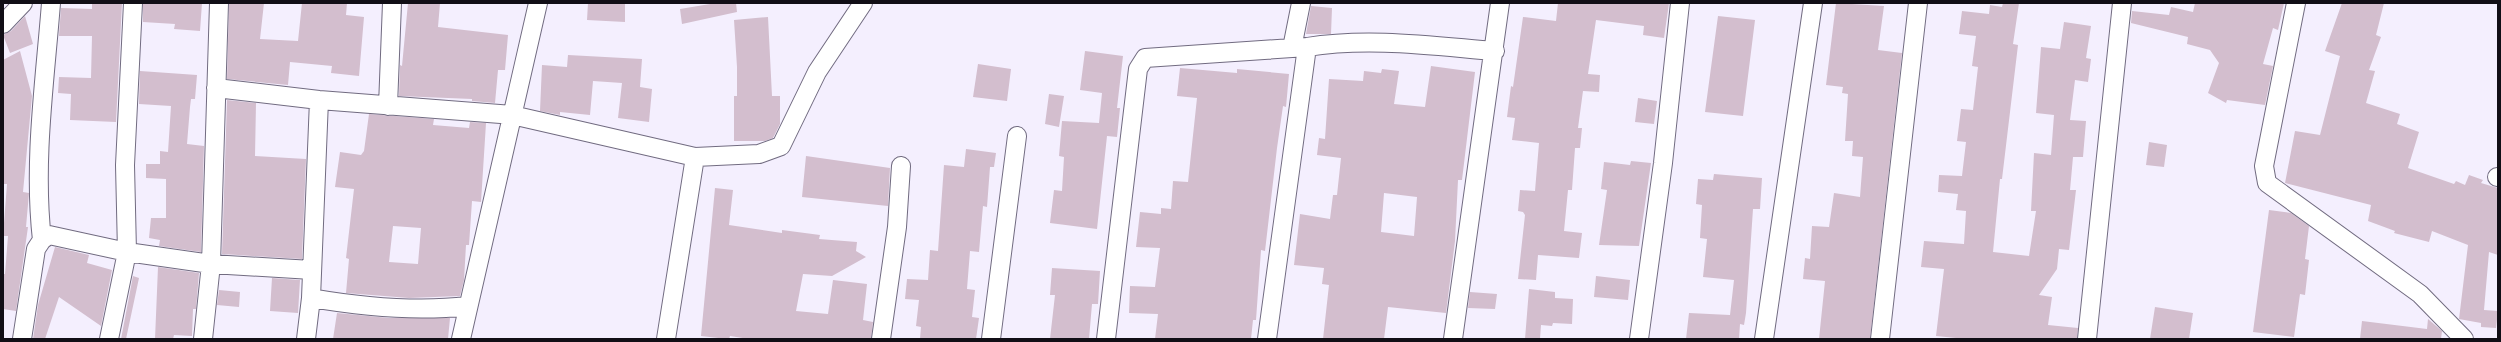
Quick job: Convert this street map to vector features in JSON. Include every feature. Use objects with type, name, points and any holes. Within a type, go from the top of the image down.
[{"type":"street","points":[[3,24],[23,3]]},
{"type":"street","points":[[42,240],[39,213],[41,147],[51,3]]},
{"type":"street","points":[[109,339],[127,252],[125,165],[133,3]]},
{"type":"street","points":[[203,339],[211,264],[219,3]]},
{"type":"street","points":[[388,106],[392,3]]},
{"type":"street","points":[[461,339],[538,3]]},
{"type":"street","points":[[216,88],[319,100],[512,115],[695,157],[759,154],[781,146],[817,72],[863,3]]},
{"type":"street","points":[[1267,339],[1299,47],[1302,3]]},
{"type":"street","points":[[1453,339],[1495,51],[1500,3]]},
{"type":"street","points":[[1639,339],[1663,164],[1680,3]]},
{"type":"street","points":[[1764,339],[1813,3]]},
{"type":"street","points":[[1880,339],[1918,3]]},
{"type":"street","points":[[2087,339],[2122,3]]},
{"type":"street","points":[[2296,3],[2264,166],[2267,183],[2420,294],[2464,339]]},
{"type":"street","points":[[1106,339],[1138,69],[1145,58],[1299,47],[1332,43],[1382,42],[1495,51]]},
{"type":"street","points":[[306,339],[311,298],[319,100]]},
{"type":"street","points":[[991,339],[1017,136]]},
{"type":"street","points":[[666,339],[695,157]]},
{"type":"street","points":[[881,339],[897,227],[901,166]]},
{"type":"street","points":[[22,339],[36,249],[42,240],[49,235],[127,252],[211,264],[312,270]]},
{"type":"street","points":[[311,298],[346,304],[433,310],[468,306]]},
{"type":"building","points":[[92,3],[122,3],[116,122],[70,120],[71,94],[58,93],[59,77],[91,78],[92,36],[59,36],[61,8],[92,9]]},
{"type":"building","points":[[143,3],[202,3],[200,31],[174,29],[175,24],[143,22]]},
{"type":"building","points":[[229,3],[264,3],[260,39],[298,41],[302,3],[347,3],[346,15],[364,17],[359,76],[331,73],[332,66],[290,62],[288,85],[227,79]]},
{"type":"building","points":[[408,3],[440,3],[438,27],[508,35],[505,70],[498,70],[495,103],[472,101],[472,99],[399,96],[400,65],[402,66]]},
{"type":"building","points":[[588,3],[625,3],[625,22],[587,20]]},
{"type":"building","points":[[716,3],[736,3],[737,12],[682,24],[680,9]]},
{"type":"building","points":[[1558,3],[1669,3],[1664,38],[1643,35],[1644,26],[1596,20],[1588,74],[1600,75],[1599,92],[1583,91],[1578,128],[1582,128],[1580,148],[1575,148],[1572,190],[1568,190],[1564,231],[1582,233],[1579,258],[1538,255],[1536,280],[1518,279],[1525,215],[1523,212],[1518,211],[1520,190],[1535,191],[1539,143],[1512,140],[1515,118],[1507,117],[1511,86],[1513,87],[1523,17],[1556,21]]},
{"type":"building","points":[[1836,3],[1884,6],[1878,50],[1902,53],[1870,339],[1819,339],[1825,281],[1803,279],[1805,258],[1810,259],[1812,226],[1829,227],[1834,193],[1860,197],[1863,157],[1852,156],[1853,141],[1845,141],[1848,94],[1842,93],[1843,87],[1826,85]]},
{"type":"building","points":[[2003,3],[2019,3],[2013,44],[2018,45],[2002,179],[2000,179],[1993,252],[2029,256],[2036,211],[2031,211],[2034,153],[2051,155],[2054,115],[2036,113],[2041,47],[2060,49],[2064,22],[2091,26],[2086,58],[2091,59],[2088,82],[2075,80],[2070,120],[2086,121],[2083,157],[2073,157],[2070,190],[2076,190],[2069,250],[2059,249],[2057,269],[2039,295],[2052,297],[2048,325],[2078,328],[2077,339],[1966,339],[1936,336],[1944,269],[1921,267],[1924,241],[1964,244],[1966,211],[1956,210],[1958,194],[1938,192],[1939,175],[1962,176],[1966,142],[1957,141],[1961,109],[1973,110],[1978,67],[1972,66],[1976,36],[1959,34],[1962,11],[1989,14],[1990,5],[2002,7]]},
{"type":"building","points":[[2195,3],[2284,3],[2278,30],[2273,28],[2263,64],[2273,66],[2265,105],[2227,100],[2226,103],[2208,93],[2219,63],[2210,50],[2187,44],[2188,37],[2131,23],[2132,11],[2169,15],[2171,7],[2193,12]]},
{"type":"building","points":[[2342,3],[2384,3],[2376,35],[2381,37],[2369,70],[2375,71],[2366,103],[2400,114],[2397,124],[2419,132],[2408,168],[2454,184],[2456,181],[2465,185],[2469,175],[2483,180],[2481,183],[2498,188],[2498,255],[2489,252],[2484,310],[2498,311],[2496,328],[2481,327],[2481,323],[2459,319],[2468,245],[2432,231],[2429,242],[2394,233],[2395,231],[2368,221],[2371,205],[2285,183],[2295,131],[2320,135],[2340,56],[2325,51]]},
{"type":"building","points":[[1311,6],[1332,8],[1331,34],[1306,34]]},
{"type":"building","points":[[25,16],[33,44],[10,53],[3,35],[11,31]]},
{"type":"building","points":[[1718,16],[1755,20],[1743,116],[1705,112]]},
{"type":"building","points":[[768,17],[772,96],[780,96],[780,124],[773,138],[765,141],[734,141],[734,96],[737,96],[737,67],[734,20]]},
{"type":"building","points":[[20,51],[32,96],[23,192],[29,193],[26,227],[28,227],[16,311],[3,309],[3,274],[5,274],[8,236],[3,236],[7,184],[3,184],[3,60]]},
{"type":"building","points":[[1085,51],[1123,56],[1117,108],[1120,108],[1117,137],[1107,136],[1097,229],[1050,223],[1054,190],[1062,191],[1064,157],[1059,156],[1062,121],[1099,123],[1102,93],[1080,90]]},
{"type":"building","points":[[568,55],[642,59],[640,87],[652,89],[649,122],[618,118],[622,83],[593,81],[590,115],[560,112],[560,115],[540,111],[542,65],[567,67]]},
{"type":"building","points":[[978,64],[1011,69],[1007,101],[973,97]]},
{"type":"building","points":[[1431,66],[1475,72],[1462,180],[1458,180],[1455,241],[1446,313],[1388,307],[1384,339],[1323,339],[1329,285],[1322,284],[1324,268],[1294,265],[1300,214],[1330,219],[1333,195],[1337,195],[1341,158],[1317,155],[1319,138],[1325,139],[1329,79],[1363,81],[1364,71],[1381,73],[1382,69],[1399,71],[1394,104],[1425,107]],"holes":[[[1384,193],[1417,197],[1414,236],[1381,232]]]},
{"type":"building","points":[[1180,68],[1237,73],[1237,69],[1289,74],[1286,107],[1283,106],[1277,148],[1265,251],[1261,250],[1256,320],[1253,320],[1251,339],[1155,339],[1158,314],[1129,313],[1130,286],[1155,287],[1160,248],[1136,247],[1140,212],[1161,214],[1161,208],[1171,209],[1173,181],[1188,182],[1197,98],[1177,96]]},
{"type":"building","points":[[140,71],[197,75],[195,99],[191,99],[187,144],[204,146],[201,252],[159,246],[160,240],[149,238],[151,218],[166,218],[166,179],[146,178],[146,164],[160,164],[160,151],[168,152],[171,106],[139,104]]},
{"type":"building","points":[[1049,94],[1064,96],[1059,127],[1045,124]]},
{"type":"building","points":[[1638,98],[1657,101],[1654,124],[1635,122]]},
{"type":"building","points":[[227,100],[256,103],[255,156],[306,159],[302,259],[222,254]]},
{"type":"building","points":[[369,114],[434,119],[433,125],[469,128],[470,122],[486,123],[481,202],[472,201],[469,245],[466,245],[464,280],[460,296],[409,298],[346,293],[349,259],[346,258],[354,189],[335,187],[340,152],[361,155],[364,151]],"holes":[[[393,226],[421,228],[418,264],[389,262]]]},
{"type":"building","points":[[2149,142],[2167,145],[2164,167],[2146,165]]},
{"type":"building","points":[[966,149],[996,153],[994,167],[990,167],[987,207],[983,206],[979,252],[970,251],[967,289],[975,290],[972,317],[979,318],[976,339],[920,339],[921,327],[916,326],[919,300],[905,299],[907,279],[928,280],[930,250],[938,251],[944,165],[964,167]]},
{"type":"building","points":[[806,156],[890,168],[888,206],[802,197]]},
{"type":"building","points":[[1631,161],[1651,163],[1639,246],[1599,245],[1607,190],[1601,189],[1604,162],[1630,165]]},
{"type":"building","points":[[1714,174],[1762,178],[1760,209],[1753,209],[1744,325],[1740,324],[1739,339],[1686,339],[1689,313],[1730,315],[1734,280],[1703,277],[1707,239],[1700,238],[1702,205],[1696,204],[1698,179],[1713,180]]},
{"type":"building","points":[[715,188],[733,190],[729,225],[782,233],[782,230],[820,235],[819,239],[857,242],[856,251],[866,257],[832,276],[803,274],[796,311],[828,314],[833,280],[867,284],[863,320],[873,322],[871,339],[749,339],[730,336],[729,339],[727,339],[701,336]]},
{"type":"building","points":[[2269,210],[2291,213],[2309,226],[2305,259],[2309,260],[2305,295],[2300,294],[2294,337],[2253,332]]},
{"type":"building","points":[[55,247],[89,255],[87,263],[112,270],[101,326],[59,297],[45,339],[33,339],[38,305]]},
{"type":"building","points":[[158,267],[199,273],[196,309],[193,309],[192,336],[174,335],[173,339],[155,339]]},
{"type":"building","points":[[1052,268],[1100,271],[1098,304],[1092,304],[1089,339],[1050,339],[1055,295],[1050,295]]},
{"type":"building","points":[[133,276],[139,278],[126,339],[121,339]]},
{"type":"building","points":[[1596,276],[1630,280],[1628,300],[1594,297]]},
{"type":"building","points":[[272,278],[300,280],[298,313],[270,311]]},
{"type":"building","points":[[1529,289],[1555,292],[1555,298],[1573,299],[1572,324],[1553,323],[1552,326],[1541,325],[1540,339],[1525,339]]},
{"type":"building","points":[[219,290],[240,292],[239,307],[217,305]]},
{"type":"building","points":[[1470,292],[1497,294],[1495,309],[1468,308]]},
{"type":"building","points":[[2155,307],[2193,313],[2189,339],[2150,339]]},
{"type":"building","points":[[337,313],[389,318],[450,318],[448,339],[333,339]]},
{"type":"building","points":[[2428,319],[2442,331],[2441,339],[2360,339],[2362,321],[2427,329]]}]
